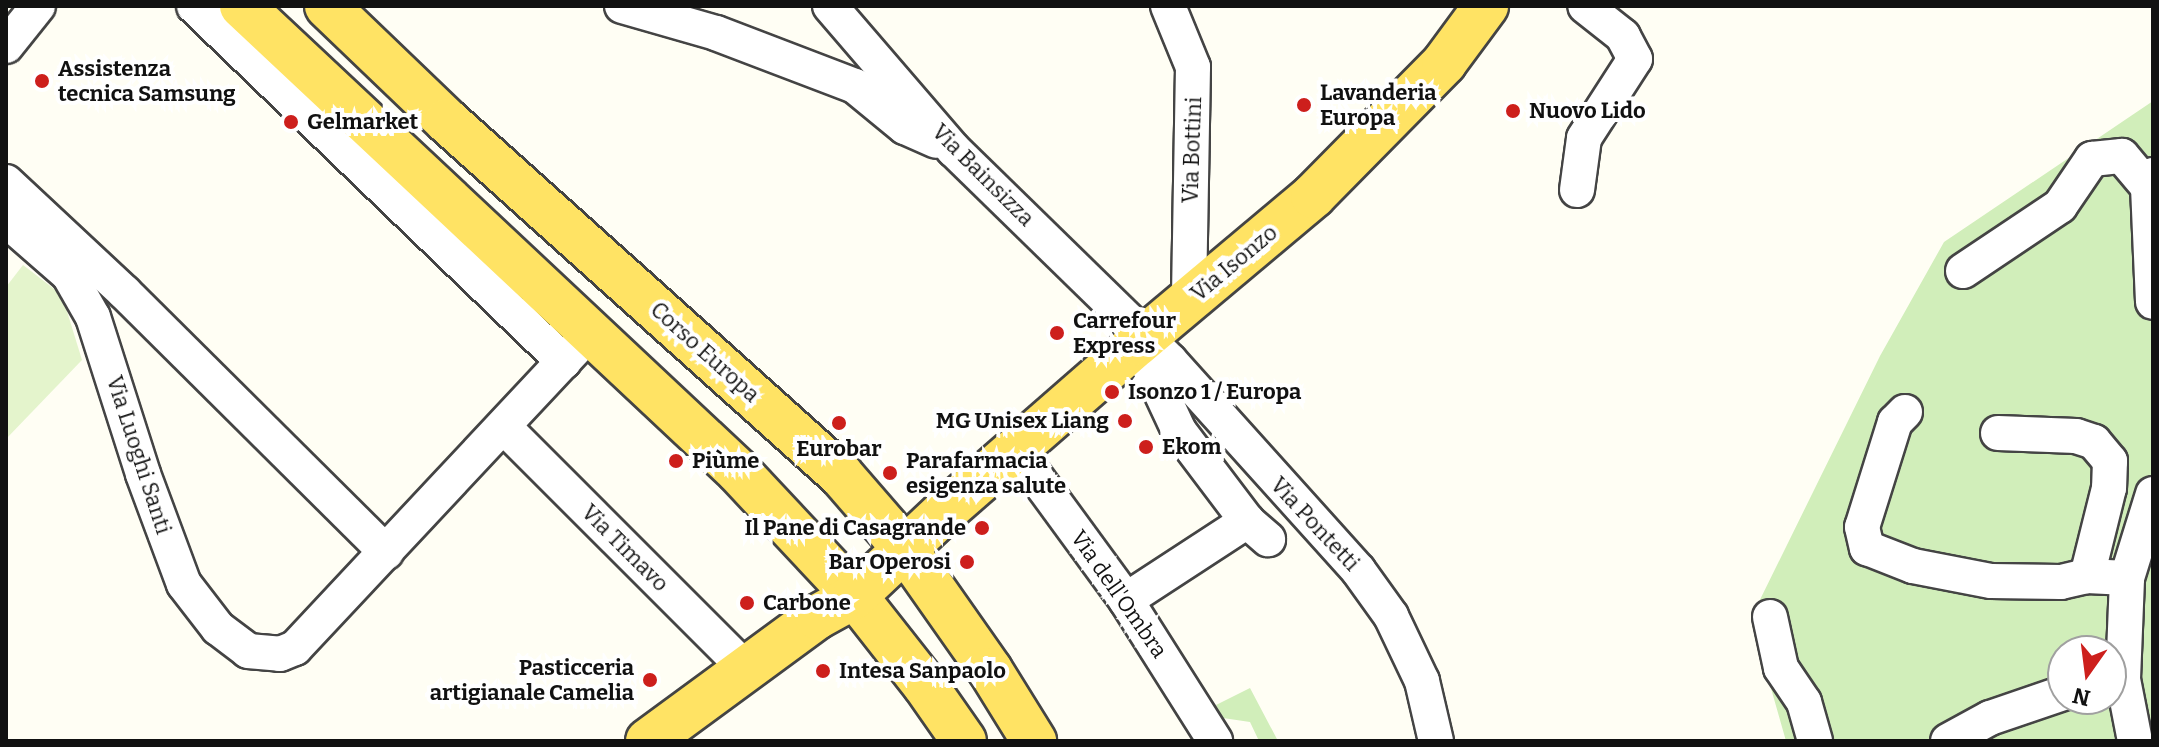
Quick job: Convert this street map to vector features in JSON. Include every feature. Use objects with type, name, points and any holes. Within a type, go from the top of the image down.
[{"type":"main road","points":[[242,6],[577,348],[738,471],[855,596],[925,685],[964,741]]},
{"type":"main road","name":"Corso Europa","points":[[327,6],[447,121],[841,475],[905,549],[990,670],[1034,741]]},
{"type":"main road","name":"Via Isonzo","points":[[855,596],[1142,339],[1313,196],[1444,63],[1486,6]]},
{"type":"main road","points":[[648,741],[817,617],[855,596]]},
{"type":"street","points":[[6,46],[38,6]]},
{"type":"street","points":[[6,182],[125,293],[386,552],[577,348],[194,6]]},
{"type":"street","points":[[622,6],[716,33],[855,86],[905,127],[954,150]]},
{"type":"street","name":"Via Bainsizza","points":[[830,6],[954,150],[1142,339]]},
{"type":"street","name":"Via Bottini","points":[[1168,6],[1193,67],[1189,300]]},
{"type":"street","points":[[1577,190],[1584,138],[1635,59],[1623,36],[1585,6]]},
{"type":"street","points":[[1963,271],[2060,206],[2092,159],[2122,156],[2150,181],[2153,302]]},
{"type":"street","name":"Via Luoghi Santi","points":[[6,220],[69,275],[93,317],[143,474],[184,584],[218,628],[239,647],[248,651],[280,654],[295,648],[386,552]]},
{"type":"street","points":[[1126,600],[1257,530],[1179,431],[1142,339]]},
{"type":"street","name":"Via Pontetti","points":[[1142,339],[1358,570],[1391,616],[1422,681],[1436,741]]},
{"type":"street","points":[[1905,412],[1895,422],[1862,527],[1867,548],[1913,566],[1991,581],[2061,582],[2087,576],[2127,578]]},
{"type":"street","name":"Via Timavo","points":[[505,428],[745,668]]},
{"type":"street","points":[[1998,433],[2076,436],[2094,442],[2110,461],[2109,488],[2087,576]]},
{"type":"street","name":"Via dell'Ombra","points":[[1017,451],[1126,600],[1215,741]]},
{"type":"street","points":[[2121,635],[2127,578],[2153,494]]},
{"type":"street","points":[[1770,617],[1781,668],[1804,702],[1815,741]]},
{"type":"street","points":[[1948,741],[1990,718],[2047,698]]},
{"type":"street","points":[[2127,714],[2135,741]]},
{"type":"green space","points":[[2153,101],[2153,741],[1786,741],[1751,618],[1880,356],[1944,242]]},
{"type":"green space","points":[[23,265],[62,295],[82,360],[6,439],[6,287]]},
{"type":"green space","points":[[1250,688],[1278,741],[1259,741],[1250,722],[1223,718],[1216,705]]},
{"type":"place","name":"Assistenza tecnica Samsung","points":[[42,81]]},
{"type":"place","name":"Lavanderia Europa","points":[[1304,105]]},
{"type":"place","name":"Nuovo Lido","points":[[1513,111]]},
{"type":"place","name":"Gelmarket","points":[[291,122]]},
{"type":"place","name":"Carrefour Express","points":[[1057,333]]},
{"type":"place","name":"Isonzo 1 / Europa","points":[[1112,392]]},
{"type":"place","name":"MG Unisex Liang","points":[[1125,421]]},
{"type":"place","name":"Eurobar","points":[[839,423]]},
{"type":"place","name":"Ekom","points":[[1146,447]]},
{"type":"place","name":"Piùme","points":[[676,461]]},
{"type":"place","name":"Parafarmacia esigenza salute","points":[[890,473]]},
{"type":"place","name":"Il Pane di Casagrande","points":[[982,528]]},
{"type":"place","name":"Bar Operosi","points":[[967,562]]},
{"type":"place","name":"Carbone","points":[[747,603]]},
{"type":"place","name":"Intesa Sanpaolo","points":[[823,671]]},
{"type":"place","name":"Pasticceria artigianale Camelia","points":[[650,680]]}]
